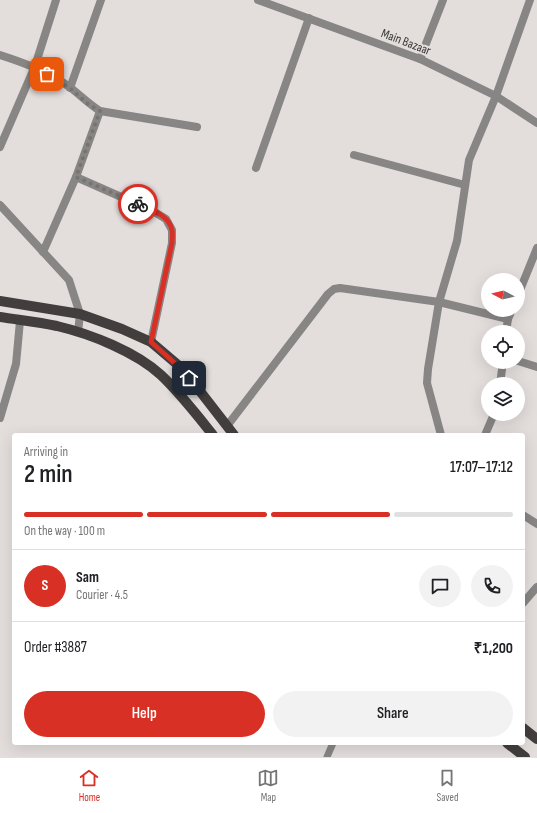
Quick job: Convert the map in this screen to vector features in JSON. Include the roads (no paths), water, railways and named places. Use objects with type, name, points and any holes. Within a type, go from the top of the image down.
[{"type":"main road","points":[[0,301],[80,314],[122,329],[151,342],[189,378],[232,433]]},
{"type":"main road","points":[[0,317],[56,326],[78,332],[115,346],[138,358],[160,375],[177,391],[211,433]]},
{"type":"main road","points":[[525,730],[537,739]]},
{"type":"main road","points":[[510,745],[525,757]]},
{"type":"street","points":[[0,147],[35,66],[56,0]]},
{"type":"street","points":[[70,88],[101,0]]},
{"type":"street","name":"Main Bazaar","points":[[258,0],[420,59],[496,96],[537,123]]},
{"type":"street","points":[[420,59],[443,0]]},
{"type":"street","points":[[441,433],[427,384],[439,302],[457,241],[469,160],[496,96],[530,0]]},
{"type":"street","points":[[256,168],[309,18]]},
{"type":"street","points":[[0,55],[35,66],[70,88],[88,104],[100,111],[197,127]]},
{"type":"street","points":[[43,252],[76,177],[100,111]]},
{"type":"street","points":[[354,155],[465,185]]},
{"type":"street","points":[[76,177],[153,211],[166,219],[172,230],[172,243],[151,342]]},
{"type":"street","points":[[0,205],[69,280],[80,314],[78,332]]},
{"type":"street","points":[[525,281],[534,264],[537,248]]},
{"type":"street","points":[[227,426],[328,294],[334,289],[340,288],[439,302],[508,319],[507,325]]},
{"type":"street","points":[[0,418],[16,364],[20,321]]},
{"type":"street","points":[[525,363],[537,367]]},
{"type":"street","points":[[486,433],[491,421]]},
{"type":"street","points":[[525,517],[537,524]]},
{"type":"street","points":[[525,601],[537,587]]},
{"type":"lane","points":[[327,757],[332,745]]}]
